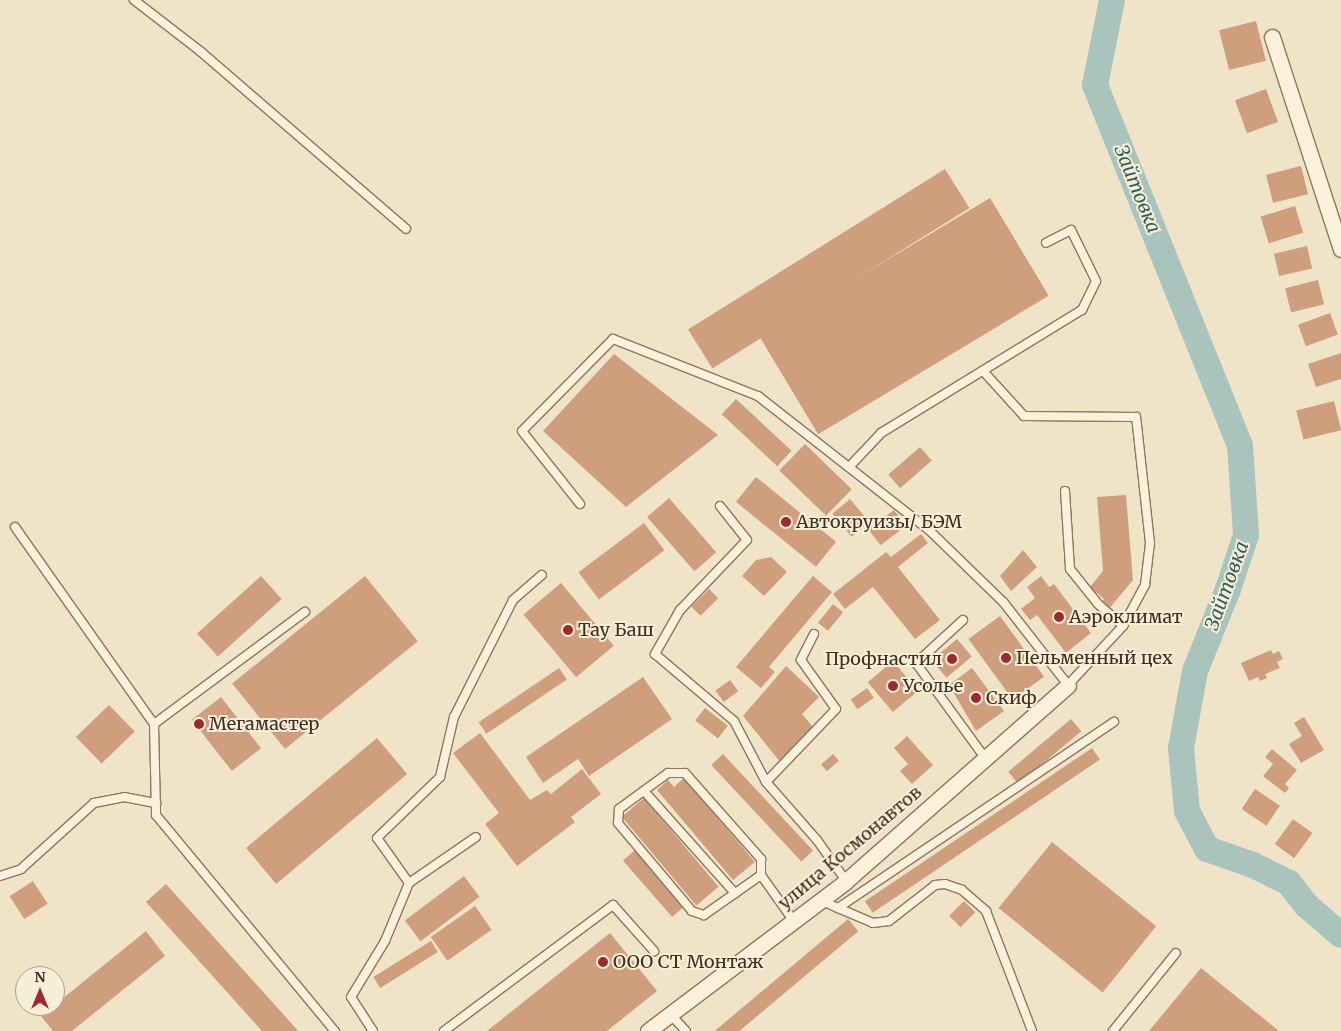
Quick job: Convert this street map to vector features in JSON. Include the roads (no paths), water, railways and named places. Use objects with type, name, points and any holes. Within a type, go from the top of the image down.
[{"type":"street","points":[[1272,37],[1341,249]]},
{"type":"street","name":"улица Космонавтов","points":[[648,1031],[846,881],[1068,685]]},
{"type":"lane","points":[[134,0],[200,51],[406,229]]},
{"type":"lane","points":[[849,467],[881,433],[1082,310],[1096,281],[1070,230],[1046,243]]},
{"type":"lane","points":[[580,504],[522,431],[613,339],[758,396],[929,530],[1004,603],[1068,685],[1123,626],[1145,585],[1150,543],[1136,417],[1024,416],[983,371]]},
{"type":"lane","points":[[1065,491],[1070,569],[1098,604],[1123,626]]},
{"type":"lane","points":[[720,506],[747,540],[680,610],[655,654],[734,721],[766,782],[817,840],[846,881]]},
{"type":"lane","points":[[15,527],[154,724],[156,815],[336,1031]]},
{"type":"lane","points":[[409,883],[377,838],[440,778],[454,718],[513,600],[542,574]]},
{"type":"lane","points":[[154,724],[305,612]]},
{"type":"lane","points":[[964,620],[916,663],[985,758]]},
{"type":"lane","points":[[766,782],[836,709],[802,660],[814,634]]},
{"type":"lane","points":[[838,908],[1114,722]]},
{"type":"lane","points":[[761,875],[704,914],[692,911],[618,823],[619,809],[668,772],[686,773],[761,860],[761,875],[793,920]]},
{"type":"lane","points":[[644,791],[735,893]]},
{"type":"lane","points":[[0,876],[21,869],[94,803],[124,796],[156,803]]},
{"type":"lane","points":[[372,1031],[351,997],[385,942],[409,883],[476,838]]},
{"type":"lane","points":[[820,900],[873,923],[889,921],[935,885],[945,884],[962,890],[986,911],[1032,1031]]},
{"type":"lane","points":[[444,1031],[613,905],[654,951]]},
{"type":"lane","points":[[1113,1031],[1176,953]]},
{"type":"lane","points":[[670,1014],[686,1031]]},
{"type":"waterway","name":"Зайтовка","points":[[1112,0],[1095,85],[1240,446],[1246,535],[1228,589],[1195,671],[1181,748],[1187,811],[1207,849],[1253,865],[1289,883],[1306,905],[1341,935]]},
{"type":"place","name":"Автокруизы/ БЭМ","points":[[786,522]]},
{"type":"place","name":"Аэроклимат","points":[[1059,617]]},
{"type":"place","name":"Тау Баш","points":[[568,630]]},
{"type":"place","name":"Пельменный цех","points":[[1006,658]]},
{"type":"place","name":"Профнастил","points":[[952,659]]},
{"type":"place","name":"Усолье","points":[[893,686]]},
{"type":"place","name":"Скиф","points":[[976,698]]},
{"type":"place","name":"Мегамастер","points":[[199,724]]},
{"type":"place","name":"ООО СТ Монтаж","points":[[603,962]]}]
